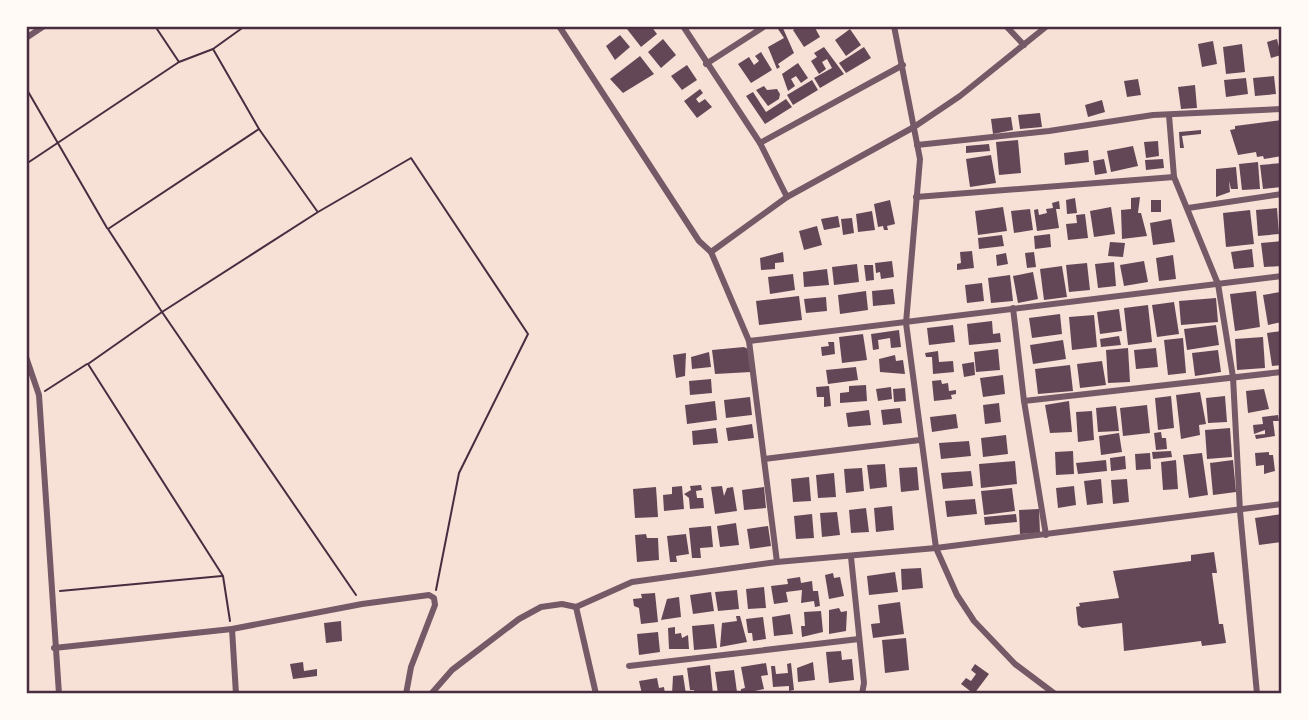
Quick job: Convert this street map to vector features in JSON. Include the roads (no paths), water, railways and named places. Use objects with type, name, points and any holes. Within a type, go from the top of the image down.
[{"type":"street","points":[[26,38],[44,26]]},
{"type":"street","points":[[559,26],[699,241],[711,251],[749,341],[777,562]]},
{"type":"street","points":[[683,26],[760,143],[787,197]]},
{"type":"street","points":[[706,64],[765,26]]},
{"type":"street","points":[[894,26],[914,127],[920,175],[906,323],[936,548],[957,594],[974,621],[1014,664],[1055,694]]},
{"type":"street","points":[[1006,26],[1024,45]]},
{"type":"street","points":[[711,251],[787,197],[836,173],[914,127],[1046,26]]},
{"type":"street","points":[[760,143],[903,65]]},
{"type":"street","points":[[917,145],[1169,115],[1282,109]]},
{"type":"street","points":[[1169,115],[1174,177],[1219,284],[1233,377],[1240,511],[1257,694]]},
{"type":"street","points":[[916,197],[1174,177]]},
{"type":"street","points":[[1188,208],[1282,194]]},
{"type":"street","points":[[749,341],[1282,276]]},
{"type":"street","points":[[1013,307],[1024,401],[1046,535]]},
{"type":"street","points":[[26,356],[39,395],[59,694]]},
{"type":"street","points":[[1024,401],[1282,372]]},
{"type":"street","points":[[764,459],[920,440]]},
{"type":"street","points":[[430,694],[452,670],[519,619],[541,607],[562,604],[576,607],[632,582],[777,562],[851,557],[1046,535],[1282,504]]},
{"type":"street","points":[[851,557],[862,694]]},
{"type":"street","points":[[54,648],[232,629],[362,604],[429,595],[434,598],[435,605],[411,667],[407,694]]},
{"type":"street","points":[[576,607],[596,694]]},
{"type":"street","points":[[232,629],[236,694]]},
{"type":"street","points":[[629,666],[859,639]]}]
